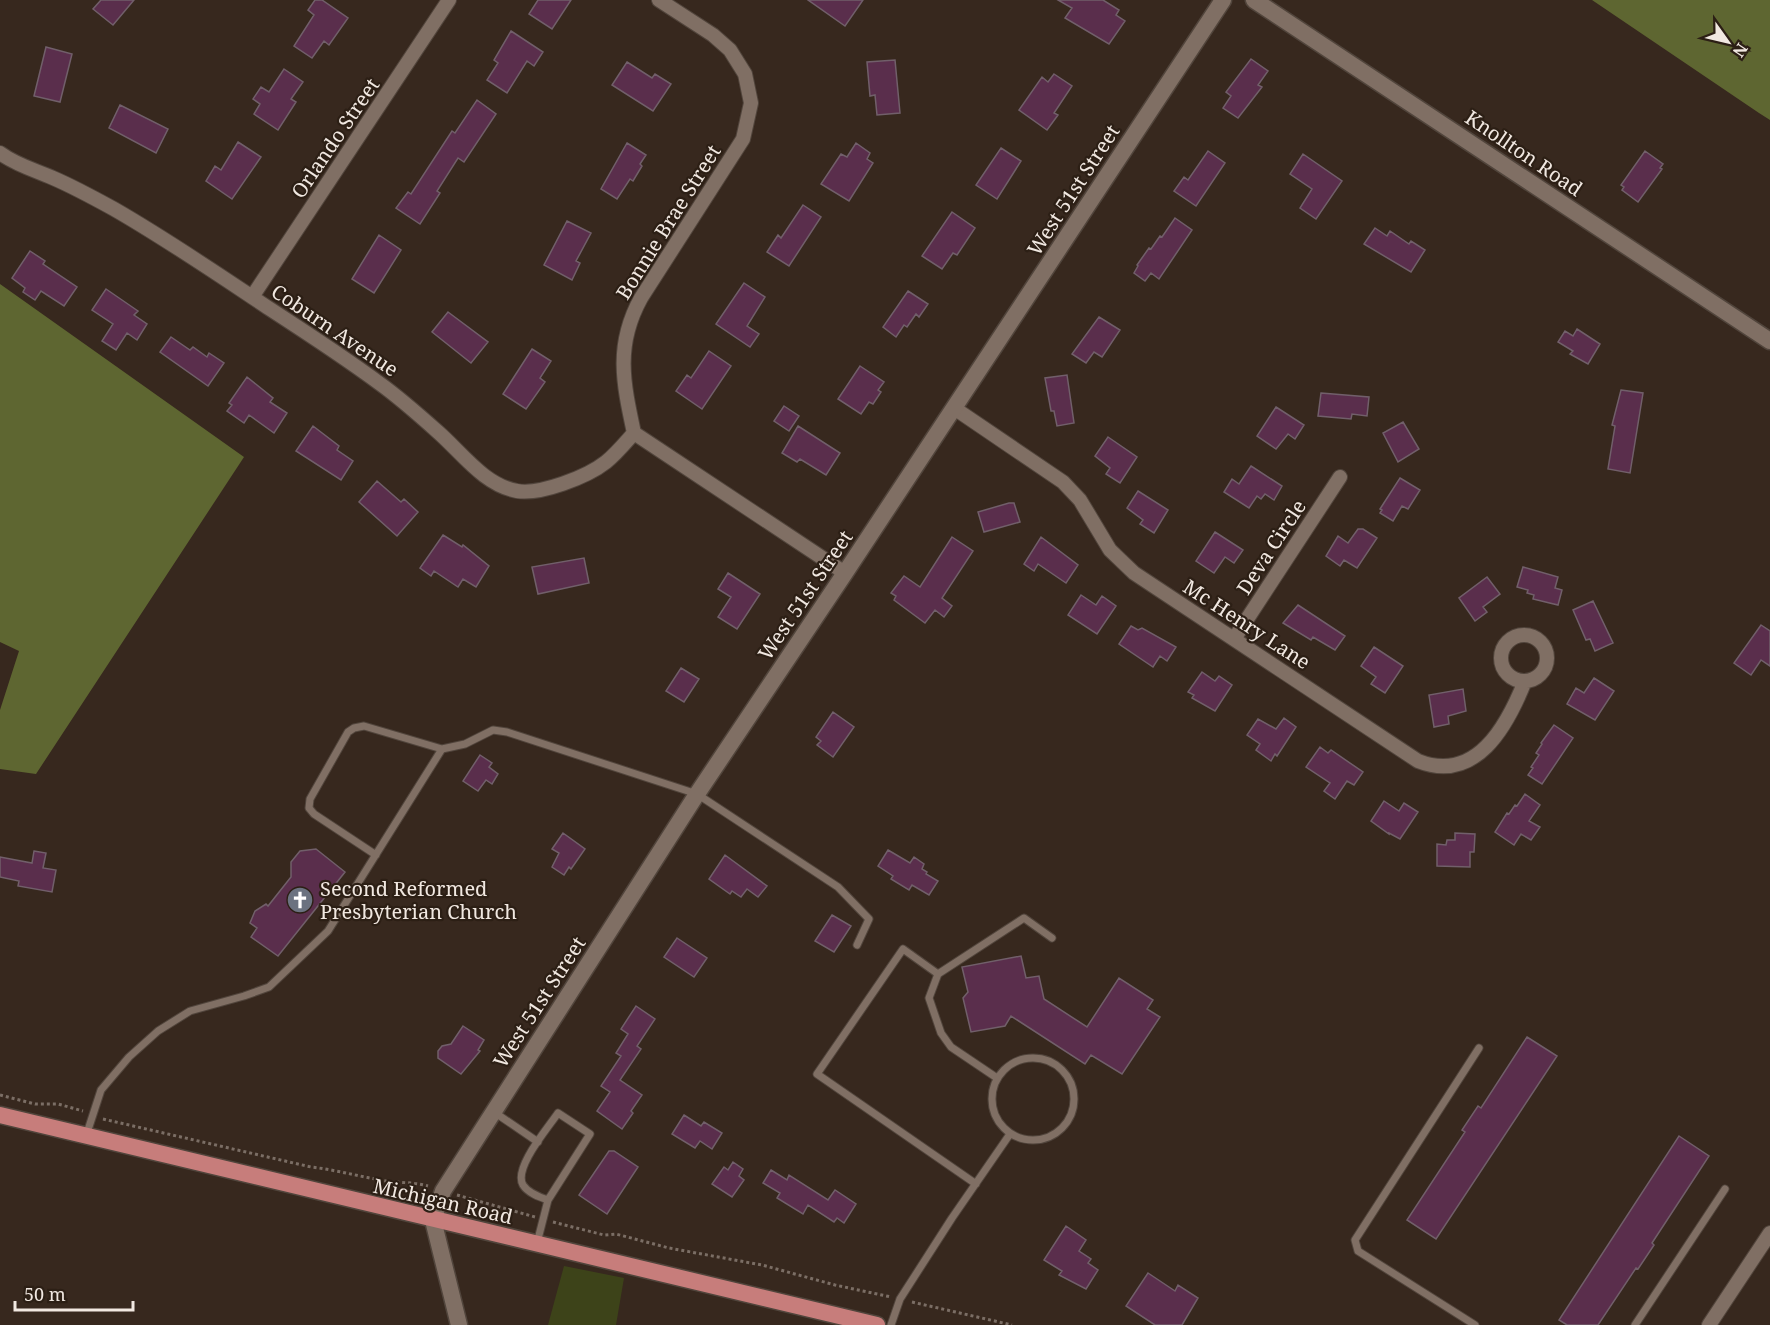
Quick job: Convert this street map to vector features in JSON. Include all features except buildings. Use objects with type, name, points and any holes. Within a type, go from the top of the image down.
[{"type":"main road","name":"Michigan Road","points":[[0,1115],[536,1244],[828,1319],[877,1325]]},
{"type":"street","name":"Orlando Street","points":[[252,297],[449,0]]},
{"type":"street","name":"Bonnie Brae Street","points":[[634,433],[622,369],[628,324],[641,298],[743,139],[751,103],[745,74],[730,50],[720,40],[660,0]]},
{"type":"street","name":"West 51st Street","points":[[433,1220],[443,1191],[697,794],[1223,0]]},
{"type":"street","name":"Knollton Road","points":[[1254,0],[1770,341]]},
{"type":"street","name":"Coburn Avenue","points":[[0,153],[18,164],[64,183],[114,209],[175,246],[379,383],[433,427],[483,475],[506,488],[517,491],[534,491],[578,477],[604,464],[634,433]]},
{"type":"street","name":"Mc Henry Lane","points":[[954,408],[1064,482],[1080,500],[1110,550],[1126,567],[1411,757],[1431,765],[1446,766],[1459,765],[1473,759],[1489,745],[1510,715],[1525,681]]},
{"type":"street","points":[[634,433],[845,573]]},
{"type":"street","name":"Deva Circle","points":[[1234,639],[1340,477]]},
{"type":"street","points":[[433,1220],[459,1325]]},
{"type":"street","points":[[1709,1325],[1770,1233]]},
{"type":"lane","points":[[376,855],[314,814],[309,808],[310,799],[348,732],[364,726],[442,749],[465,744],[493,730],[507,732],[697,794],[838,887],[869,919],[857,945]]},
{"type":"lane","points":[[86,1136],[101,1090],[129,1057],[158,1031],[190,1011],[269,987],[328,931],[442,749]]},
{"type":"lane","points":[[997,1078],[951,1047],[941,1033],[929,998],[938,974],[1024,918],[1052,938]]},
{"type":"lane","points":[[938,974],[903,949],[817,1074],[976,1184]]},
{"type":"lane","points":[[1476,1325],[1358,1251],[1355,1240],[1479,1048]]},
{"type":"lane","points":[[1032,1057],[1059,1066],[1068,1077],[1074,1090],[1071,1117],[1051,1137],[1023,1140],[1010,1134],[994,1115],[992,1096],[997,1078],[1006,1067],[1032,1057]]},
{"type":"lane","points":[[494,1112],[538,1142]]},
{"type":"lane","points":[[536,1244],[548,1200],[590,1134],[558,1113],[522,1169],[521,1182],[525,1188],[548,1200]]},
{"type":"lane","points":[[891,1325],[900,1299],[1010,1134]]},
{"type":"lane","points":[[1635,1325],[1725,1189]]},
{"type":"path","points":[[0,1095],[35,1104],[58,1104],[172,1136],[311,1167],[333,1169],[386,1181],[416,1182],[425,1185]]},
{"type":"path","points":[[454,1194],[604,1235],[616,1234],[669,1248],[762,1265],[836,1285],[1012,1325]]},
{"type":"green space","points":[[1592,0],[1770,0],[1770,120],[1759,113]]},
{"type":"green space","points":[[0,284],[244,457],[36,774],[0,769],[0,710],[19,651],[0,642]]},
{"type":"green space","points":[[564,1266],[624,1278],[616,1325],[548,1325]]},
{"type":"place","name":"Second Reformed Presbyterian Church","points":[[300,900]]}]
